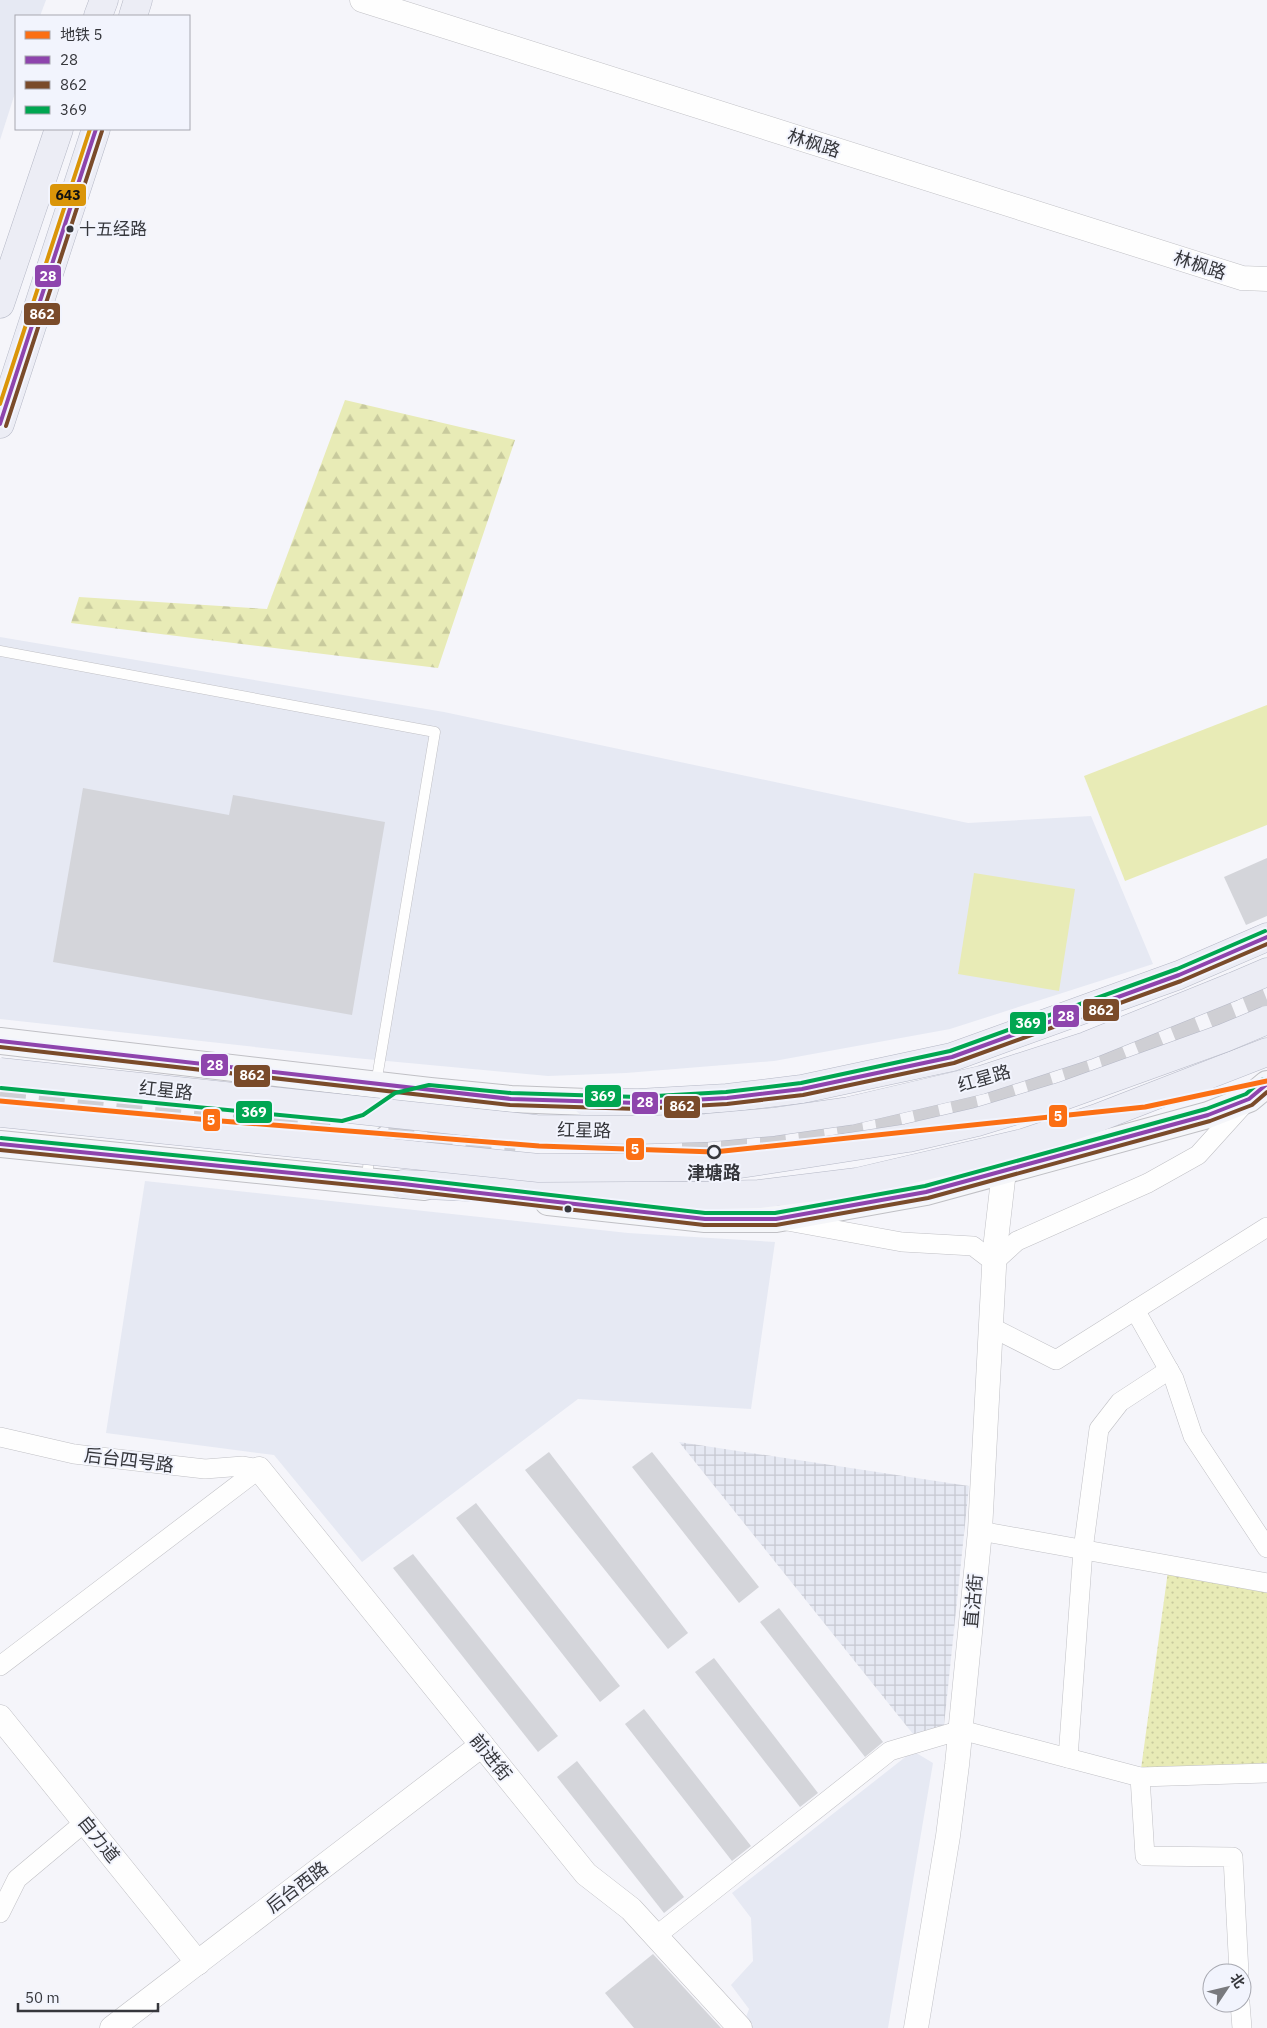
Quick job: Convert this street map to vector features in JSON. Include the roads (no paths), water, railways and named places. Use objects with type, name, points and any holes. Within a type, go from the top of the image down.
[{"type":"main road","points":[[98,15],[104,0]]},
{"type":"main road","points":[[133,15],[138,0]]},
{"type":"main road","points":[[0,304],[59,130]]},
{"type":"main road","points":[[0,424],[96,130]]},
{"type":"main road","points":[[0,1041],[510,1099],[638,1103],[727,1098],[802,1089],[952,1057],[1179,975],[1267,937]]},
{"type":"main road","name":"红星路","points":[[0,1072],[536,1129],[638,1130],[706,1128],[773,1122],[849,1111],[981,1080],[1086,1046],[1267,972]]},
{"type":"main road","name":"红星路","points":[[0,1113],[539,1168],[720,1167],[908,1138],[977,1122],[1063,1096],[1224,1038],[1267,1020]]},
{"type":"main road","points":[[403,1184],[677,1196],[759,1194],[857,1182],[1023,1143],[1097,1118],[1267,1052]]},
{"type":"main road","points":[[343,1127],[372,1118],[398,1099],[430,1091]]},
{"type":"main road","points":[[0,1144],[367,1180],[705,1219],[776,1219],[926,1192],[1208,1115],[1258,1091]]},
{"type":"street","name":"林枫路","points":[[362,0],[1242,278],[1267,279]]},
{"type":"street","points":[[776,1219],[902,1242],[973,1246],[994,1262],[1017,1241],[1148,1183],[1198,1155],[1258,1091]]},
{"type":"street","name":"直沽街","points":[[916,2028],[948,1836],[961,1730],[980,1531],[994,1262],[1004,1171]]},
{"type":"street","points":[[991,1327],[1056,1360],[1267,1227]]},
{"type":"street","points":[[1135,1310],[1174,1378],[1193,1436],[1267,1548]]},
{"type":"street","points":[[1068,1758],[1083,1550],[1099,1429],[1120,1402],[1169,1370]]},
{"type":"street","name":"后台四号路","points":[[0,1437],[74,1454],[205,1469],[243,1466],[259,1469]]},
{"type":"street","points":[[0,1666],[259,1469]]},
{"type":"street","name":"前进街","points":[[259,1469],[586,1874],[631,1908],[740,2028]]},
{"type":"street","points":[[980,1531],[1267,1583]]},
{"type":"street","name":"自力道","points":[[0,1717],[198,1963]]},
{"type":"street","points":[[656,1936],[890,1751],[961,1730],[1140,1777],[1267,1774]]},
{"type":"street","name":"后台西路","points":[[112,2028],[482,1746]]},
{"type":"street","points":[[1140,1777],[1145,1856],[1233,1856],[1238,1963]]},
{"type":"street","points":[[0,1913],[17,1879],[85,1822]]},
{"type":"street","points":[[1241,2013],[1242,2028]]},
{"type":"lane","points":[[0,651],[434,732],[376,1085],[367,1180]]},
{"type":"tunnel","points":[[682,1141],[772,1141],[806,1137],[882,1125],[980,1103],[1104,1065],[1267,1000]]},
{"type":"tunnel","points":[[0,1094],[371,1129],[516,1138]]},
{"type":"metro line","name":"5","points":[[0,1101],[221,1121],[539,1146],[714,1152],[1145,1107],[1267,1081]]},
{"type":"place","name":"十五经路","points":[[70,229]]},
{"type":"place","name":"津塘路","points":[[714,1152]]}]
